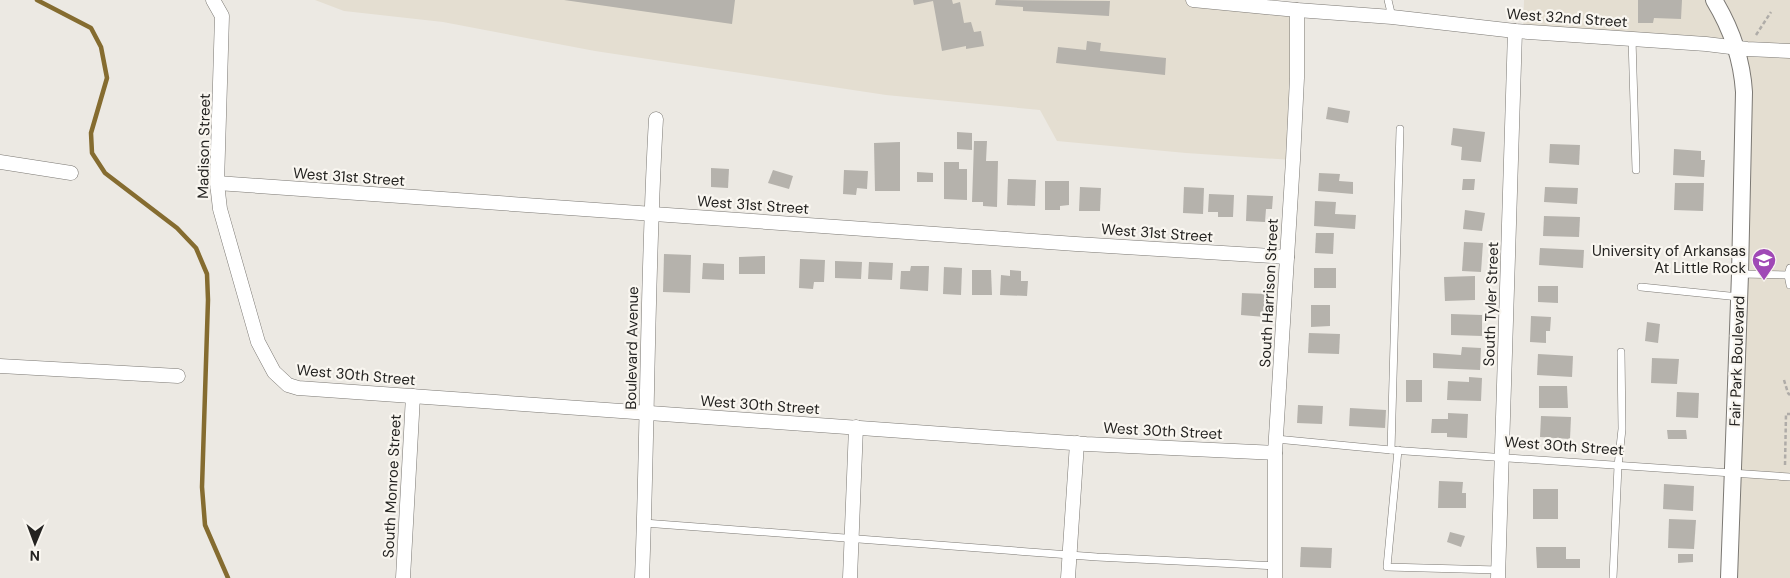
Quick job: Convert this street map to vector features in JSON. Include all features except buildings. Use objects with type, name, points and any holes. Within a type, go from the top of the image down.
[{"type":"street","name":"Madison Street","points":[[213,0],[222,16],[217,183],[220,210],[237,274],[261,349]]},
{"type":"street","name":"West 32nd Street","points":[[1193,0],[1297,10],[1392,16],[1515,31],[1735,46],[1746,49],[1790,52]]},
{"type":"street","name":"Fair Park Boulevard","points":[[1714,0],[1725,18],[1735,46],[1743,76],[1744,92],[1740,274],[1729,578]]},
{"type":"street","name":"South Harrison Street","points":[[1275,572],[1275,453],[1297,78],[1297,10]]},
{"type":"street","name":"South Tyler Street","points":[[1498,574],[1515,31]]},
{"type":"street","name":"Boulevard Avenue","points":[[642,578],[650,214],[656,119]]},
{"type":"street","points":[[0,162],[71,173]]},
{"type":"street","name":"West 31st Street","points":[[217,183],[1076,244],[1287,257]]},
{"type":"street","name":"West 30th Street","points":[[261,349],[274,372],[288,385],[298,388],[1077,442],[1275,453]]},
{"type":"street","points":[[0,366],[178,376]]},
{"type":"street","name":"South Monroe Street","points":[[403,578],[413,396]]},
{"type":"street","points":[[850,578],[850,539],[856,427]]},
{"type":"street","points":[[1068,578],[1068,554],[1077,442]]},
{"type":"lane","points":[[1388,0],[1392,16]]},
{"type":"lane","points":[[1632,39],[1636,170]]},
{"type":"lane","points":[[1400,129],[1395,450],[1387,567],[1498,574]]},
{"type":"lane","points":[[1740,274],[1789,271],[1790,285]]},
{"type":"lane","points":[[1641,287],[1739,297]]},
{"type":"lane","points":[[1613,578],[1618,466],[1622,429],[1621,352]]},
{"type":"lane","name":"West 30th Street","points":[[1276,439],[1503,458],[1790,477]]},
{"type":"lane","points":[[644,523],[1068,554],[1275,572]]},
{"type":"path","points":[[1756,35],[1771,12]]},
{"type":"path","points":[[1784,380],[1790,395]]},
{"type":"path","points":[[1785,465],[1786,414],[1790,414]]},
{"type":"shaded area","points":[[315,0],[1193,0],[1297,10],[1293,160],[1186,153],[1057,141],[1040,110],[886,95],[595,51],[443,22],[344,11]]},
{"type":"shaded area","points":[[1524,0],[1714,0],[1735,46],[1523,32]]},
{"type":"shaded area","name":"University of Arkansas At Little Rock","points":[[1725,0],[1790,0],[1790,578],[1729,578],[1747,49]]},
{"type":"waterway","points":[[37,0],[91,28],[101,47],[107,78],[91,133],[92,153],[105,173],[177,228],[196,248],[207,274],[208,300],[202,487],[205,525],[228,578]]},
{"type":"place","name":"University of Arkansas At Little Rock","points":[[1764,281]]}]
